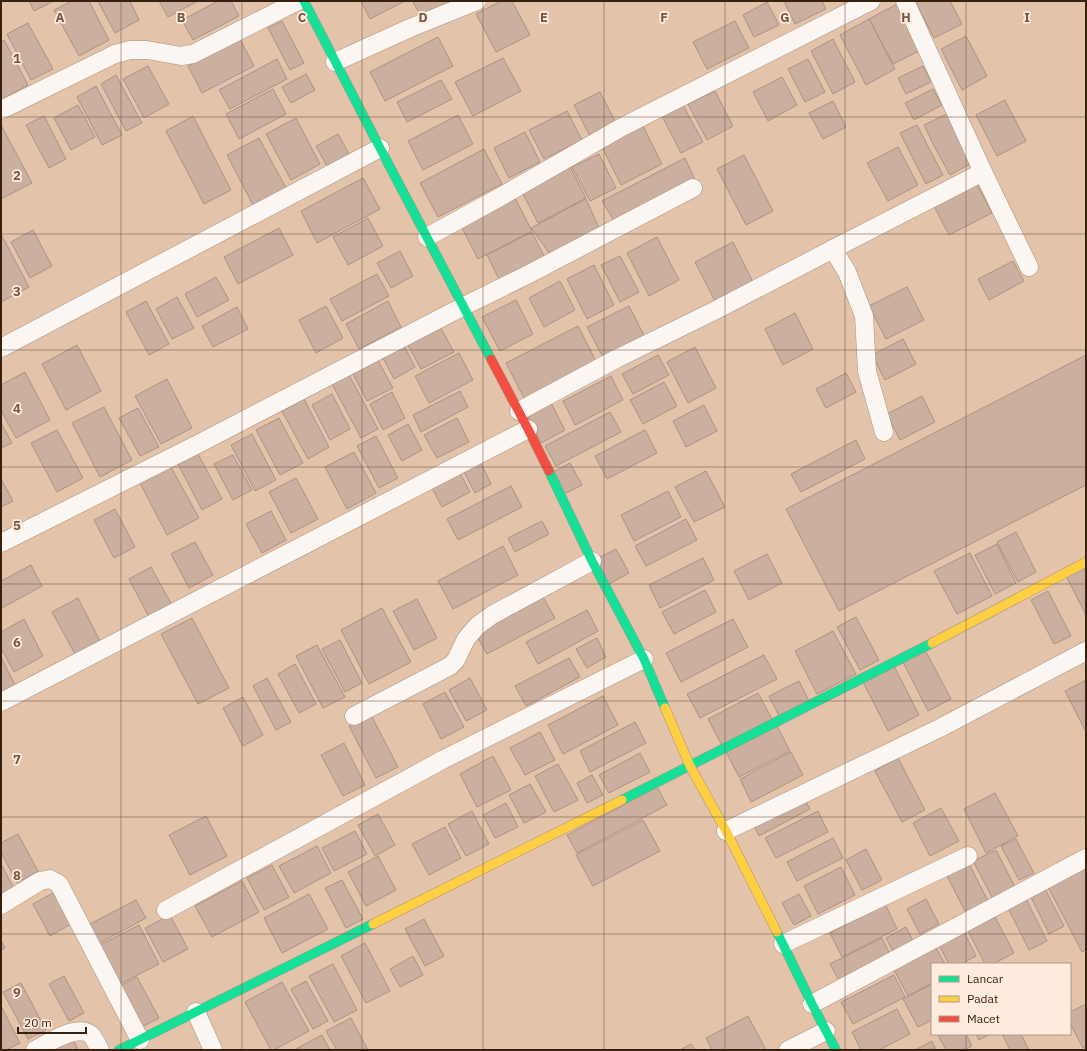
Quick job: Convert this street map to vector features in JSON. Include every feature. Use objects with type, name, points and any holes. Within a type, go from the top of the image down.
[{"type":"street","points":[[1,110],[115,54],[130,50],[147,50],[181,56],[193,54],[298,1]]},
{"type":"street","points":[[304,1],[519,411],[592,561],[644,659],[690,766],[726,831],[836,1050]]},
{"type":"street","points":[[336,62],[410,28],[477,1]]},
{"type":"street","points":[[427,237],[622,127],[871,1]]},
{"type":"street","points":[[905,1],[983,172],[1030,267]]},
{"type":"street","points":[[1,348],[380,148]]},
{"type":"street","points":[[519,411],[616,359],[716,310],[983,172]]},
{"type":"street","points":[[1,543],[200,443],[694,188]]},
{"type":"street","points":[[834,249],[847,272],[864,316],[867,371],[884,432]]},
{"type":"street","points":[[1,702],[528,429]]},
{"type":"street","points":[[354,716],[450,666],[456,660],[466,639],[477,626],[492,615],[592,561]]},
{"type":"street","points":[[119,1050],[690,766],[981,618],[1086,562]]},
{"type":"street","points":[[726,831],[940,728],[1086,651]]},
{"type":"street","points":[[166,910],[444,759],[644,659]]},
{"type":"street","points":[[783,944],[968,856]]},
{"type":"street","points":[[812,1004],[1086,858]]},
{"type":"street","points":[[1,905],[40,881],[50,879],[59,884],[140,1040]]},
{"type":"street","points":[[196,1012],[214,1050]]},
{"type":"street","points":[[35,1050],[66,1034],[80,1030],[91,1034],[100,1050]]},
{"type":"street","points":[[788,1050],[826,1031]]},
{"type":"building","points":[[29,1],[54,1],[34,11]]},
{"type":"building","points":[[72,1],[89,1],[109,40],[79,56],[54,10]]},
{"type":"building","points":[[98,1],[130,1],[139,20],[115,33]]},
{"type":"building","points":[[159,1],[198,1],[168,17]]},
{"type":"building","points":[[218,1],[231,1],[239,16],[193,40],[182,20]]},
{"type":"building","points":[[361,1],[405,1],[370,19]]},
{"type":"building","points":[[456,1],[422,18],[413,2]]},
{"type":"building","points":[[501,1],[512,1],[530,35],[496,52],[476,14]]},
{"type":"building","points":[[784,1],[822,1],[826,9],[795,24]]},
{"type":"building","points":[[915,1],[950,1],[962,24],[934,38]]},
{"type":"building","points":[[767,2],[779,25],[754,37],[743,15]]},
{"type":"building","points":[[897,4],[921,50],[893,64],[869,19]]},
{"type":"building","points":[[869,19],[895,69],[866,85],[840,35]]},
{"type":"building","points":[[282,21],[304,63],[290,70],[268,28]]},
{"type":"building","points":[[735,21],[749,48],[707,69],[693,42]]},
{"type":"building","points":[[28,23],[53,69],[31,80],[7,34]]},
{"type":"building","points":[[966,36],[987,76],[962,90],[941,49]]},
{"type":"building","points":[[438,37],[453,66],[385,101],[370,72]]},
{"type":"building","points":[[240,39],[254,66],[202,93],[188,66]]},
{"type":"building","points":[[833,39],[855,82],[833,94],[811,51]]},
{"type":"building","points":[[4,40],[28,85],[1,100],[1,42]]},
{"type":"building","points":[[503,58],[521,91],[473,116],[455,82]]},
{"type":"building","points":[[277,59],[287,79],[230,109],[219,90]]},
{"type":"building","points":[[808,59],[825,92],[805,102],[788,69]]},
{"type":"building","points":[[148,66],[169,104],[144,118],[123,79]]},
{"type":"building","points":[[923,66],[931,82],[906,94],[898,78]]},
{"type":"building","points":[[306,74],[315,90],[291,103],[282,87]]},
{"type":"building","points":[[116,75],[142,123],[126,131],[101,84]]},
{"type":"building","points":[[782,77],[797,105],[768,121],[753,92]]},
{"type":"building","points":[[441,80],[452,99],[407,122],[397,102]]},
{"type":"building","points":[[96,86],[122,135],[102,145],[77,97]]},
{"type":"building","points":[[273,89],[286,114],[239,139],[226,114]]},
{"type":"building","points":[[933,89],[942,105],[914,120],[905,103]]},
{"type":"building","points":[[715,91],[733,126],[707,140],[688,104]]},
{"type":"building","points":[[600,92],[616,123],[590,136],[574,105]]},
{"type":"building","points":[[1005,100],[1026,141],[997,156],[976,115]]},
{"type":"building","points":[[833,101],[846,127],[823,139],[809,113]]},
{"type":"building","points":[[78,105],[95,137],[71,150],[54,118]]},
{"type":"building","points":[[683,105],[703,142],[681,153],[662,116]]},
{"type":"building","points":[[567,111],[582,140],[544,159],[529,130]]},
{"type":"building","points":[[947,114],[972,163],[950,175],[924,125]]},
{"type":"building","points":[[458,115],[473,144],[423,170],[408,141]]},
{"type":"building","points":[[44,116],[66,159],[49,168],[26,125]]},
{"type":"building","points":[[193,116],[231,190],[204,204],[166,131]]},
{"type":"building","points":[[296,118],[320,164],[291,180],[266,134]]},
{"type":"building","points":[[641,122],[662,164],[621,185],[600,143]]},
{"type":"building","points":[[1,125],[32,183],[1,199]]},
{"type":"building","points":[[917,125],[943,175],[926,184],[900,133]]},
{"type":"building","points":[[525,132],[540,162],[509,178],[494,148]]},
{"type":"building","points":[[338,134],[349,154],[327,166],[316,146]]},
{"type":"building","points":[[259,138],[286,188],[253,205],[227,155]]},
{"type":"building","points":[[898,147],[918,185],[888,201],[867,163]]},
{"type":"building","points":[[484,149],[502,184],[438,217],[420,183]]},
{"type":"building","points":[[599,154],[616,188],[590,201],[572,167]]},
{"type":"building","points":[[744,155],[773,211],[746,225],[717,169]]},
{"type":"building","points":[[685,158],[697,184],[616,224],[602,201]]},
{"type":"building","points":[[568,163],[586,198],[538,223],[520,188]]},
{"type":"building","points":[[363,178],[380,209],[317,243],[301,211]]},
{"type":"building","points":[[977,184],[992,213],[949,235],[934,206]]},
{"type":"building","points":[[513,194],[532,231],[478,259],[459,222]]},
{"type":"building","points":[[586,199],[599,228],[550,254],[531,228]]},
{"type":"building","points":[[368,218],[383,246],[348,265],[333,237]]},
{"type":"building","points":[[279,228],[293,255],[238,284],[224,257]]},
{"type":"building","points":[[33,230],[52,266],[30,278],[11,242]]},
{"type":"building","points":[[532,232],[545,258],[500,281],[487,255]]},
{"type":"building","points":[[1,234],[29,287],[1,302]]},
{"type":"building","points":[[657,237],[679,280],[649,296],[627,253]]},
{"type":"building","points":[[733,242],[754,284],[716,303],[695,262]]},
{"type":"building","points":[[400,251],[413,276],[391,288],[377,263]]},
{"type":"building","points":[[620,256],[639,292],[620,302],[601,265]]},
{"type":"building","points":[[1013,261],[1024,281],[989,300],[978,279]]},
{"type":"building","points":[[594,265],[614,305],[587,319],[567,279]]},
{"type":"building","points":[[377,274],[389,296],[342,321],[330,299]]},
{"type":"building","points":[[216,277],[229,300],[197,317],[185,294]]},
{"type":"building","points":[[560,281],[575,310],[544,327],[529,298]]},
{"type":"building","points":[[907,287],[924,320],[886,339],[869,306]]},
{"type":"building","points":[[177,297],[194,328],[172,339],[156,309]]},
{"type":"building","points":[[516,300],[533,334],[500,351],[482,317]]},
{"type":"building","points":[[146,301],[169,344],[149,355],[126,312]]},
{"type":"building","points":[[388,301],[401,327],[359,349],[346,324]]},
{"type":"building","points":[[326,306],[343,338],[316,353],[299,320]]},
{"type":"building","points":[[629,306],[647,341],[606,363],[587,327]]},
{"type":"building","points":[[237,307],[248,329],[213,347],[202,326]]},
{"type":"building","points":[[795,313],[813,349],[783,365],[765,329]]},
{"type":"building","points":[[437,321],[454,352],[421,369],[404,338]]},
{"type":"building","points":[[578,326],[597,363],[525,400],[506,363]]},
{"type":"building","points":[[903,339],[916,364],[885,380],[872,355]]},
{"type":"building","points":[[402,342],[415,367],[394,379],[381,354]]},
{"type":"building","points":[[77,345],[101,391],[66,410],[42,364]]},
{"type":"building","points":[[695,347],[716,388],[688,403],[667,362]]},
{"type":"building","points":[[459,353],[473,380],[429,403],[415,376]]},
{"type":"building","points":[[658,355],[669,375],[633,394],[622,374]]},
{"type":"building","points":[[1086,355],[1086,485],[839,611],[786,509]]},
{"type":"building","points":[[376,357],[393,388],[367,401],[351,370]]},
{"type":"building","points":[[25,372],[50,420],[16,438],[1,410],[1,385]]},
{"type":"building","points":[[846,373],[856,392],[826,408],[816,389]]},
{"type":"building","points":[[349,375],[378,429],[361,438],[332,384]]},
{"type":"building","points":[[611,376],[623,400],[575,425],[563,401]]},
{"type":"building","points":[[167,379],[192,428],[161,444],[135,396]]},
{"type":"building","points":[[664,382],[677,406],[643,424],[630,400]]},
{"type":"building","points":[[460,391],[468,407],[421,432],[413,415]]},
{"type":"building","points":[[392,392],[405,418],[383,430],[370,404]]},
{"type":"building","points":[[332,394],[350,429],[330,440],[312,405]]},
{"type":"building","points":[[922,396],[935,422],[900,440],[887,414]]},
{"type":"building","points":[[304,399],[329,447],[308,459],[282,411]]},
{"type":"building","points":[[551,403],[565,430],[541,443],[527,416]]},
{"type":"building","points":[[704,405],[717,431],[686,447],[673,421]]},
{"type":"building","points":[[104,407],[132,460],[100,477],[72,423]]},
{"type":"building","points":[[138,408],[159,447],[140,456],[119,418]]},
{"type":"building","points":[[610,412],[621,432],[556,466],[545,446]]},
{"type":"building","points":[[279,418],[303,463],[280,475],[256,430]]},
{"type":"building","points":[[457,418],[469,442],[437,458],[424,435]]},
{"type":"building","points":[[1,423],[12,443],[1,448]]},
{"type":"building","points":[[408,424],[422,450],[402,461],[388,435]]},
{"type":"building","points":[[57,430],[83,478],[57,492],[31,443]]},
{"type":"building","points":[[645,430],[657,453],[607,479],[595,456]]},
{"type":"building","points":[[252,434],[276,480],[255,491],[231,445]]},
{"type":"building","points":[[376,436],[398,478],[379,488],[357,446]]},
{"type":"building","points":[[856,440],[865,459],[801,492],[791,474]]},
{"type":"building","points":[[354,452],[376,493],[347,509],[325,467]]},
{"type":"building","points":[[198,454],[222,499],[202,510],[178,464]]},
{"type":"building","points":[[233,455],[252,490],[233,500],[214,464]]},
{"type":"building","points":[[480,461],[491,484],[475,493],[463,470]]},
{"type":"building","points":[[570,463],[582,485],[564,494],[553,472]]},
{"type":"building","points":[[171,467],[199,518],[167,535],[140,483]]},
{"type":"building","points":[[459,471],[470,492],[442,507],[431,486]]},
{"type":"building","points":[[706,471],[725,507],[694,522],[675,487]]},
{"type":"building","points":[[296,478],[318,519],[291,533],[269,492]]},
{"type":"building","points":[[1,479],[13,501],[1,507]]},
{"type":"building","points":[[511,486],[522,507],[458,540],[447,519]]},
{"type":"building","points":[[668,491],[681,517],[634,541],[621,515]]},
{"type":"building","points":[[115,509],[135,547],[114,558],[94,520]]},
{"type":"building","points":[[271,511],[286,540],[262,553],[246,524]]},
{"type":"building","points":[[686,519],[697,540],[646,566],[635,546]]},
{"type":"building","points":[[542,521],[549,534],[515,552],[508,538]]},
{"type":"building","points":[[1016,532],[1036,572],[1018,582],[997,542]]},
{"type":"building","points":[[195,542],[213,575],[189,588],[171,554]]},
{"type":"building","points":[[997,544],[1016,583],[995,594],[975,555]]},
{"type":"building","points":[[503,546],[518,575],[453,609],[438,581]]},
{"type":"building","points":[[616,549],[629,573],[609,584],[596,559]]},
{"type":"building","points":[[970,553],[992,596],[957,614],[934,571]]},
{"type":"building","points":[[767,554],[782,583],[749,600],[734,571]]},
{"type":"building","points":[[703,558],[714,580],[660,608],[649,585]]},
{"type":"building","points":[[31,565],[42,586],[2,608],[1,581]]},
{"type":"building","points":[[1086,565],[1086,615],[1066,576]]},
{"type":"building","points":[[151,567],[172,605],[149,617],[129,579]]},
{"type":"building","points":[[705,590],[716,612],[674,634],[662,612]]},
{"type":"building","points":[[1048,591],[1071,636],[1054,644],[1031,600]]},
{"type":"building","points":[[543,597],[555,618],[487,654],[475,633]]},
{"type":"building","points":[[78,598],[100,641],[75,654],[52,612]]},
{"type":"building","points":[[417,599],[437,638],[414,650],[393,611]]},
{"type":"building","points":[[382,608],[411,662],[369,684],[341,630]]},
{"type":"building","points":[[587,610],[598,631],[538,664],[526,642]]},
{"type":"building","points":[[856,617],[879,660],[860,670],[837,627]]},
{"type":"building","points":[[192,618],[229,688],[198,704],[161,634]]},
{"type":"building","points":[[24,619],[43,656],[14,672],[1,648],[1,632]]},
{"type":"building","points":[[733,619],[748,647],[681,682],[666,653]]},
{"type":"building","points":[[833,631],[856,674],[817,694],[795,651]]},
{"type":"building","points":[[597,638],[606,657],[587,668],[576,649]]},
{"type":"building","points":[[340,640],[362,683],[345,692],[322,649]]},
{"type":"building","points":[[317,645],[345,697],[323,708],[296,656]]},
{"type":"building","points":[[924,648],[951,699],[928,711],[902,660]]},
{"type":"building","points":[[764,655],[777,679],[700,718],[687,694]]},
{"type":"building","points":[[1,657],[15,685],[1,692]]},
{"type":"building","points":[[569,658],[580,677],[526,706],[515,686]]},
{"type":"building","points":[[295,664],[316,704],[299,713],[278,674]]},
{"type":"building","points":[[893,664],[919,715],[888,731],[862,680]]},
{"type":"building","points":[[267,678],[291,722],[276,730],[253,686]]},
{"type":"building","points":[[470,678],[487,710],[466,721],[449,690]]},
{"type":"building","points":[[1086,680],[1086,732],[1065,691]]},
{"type":"building","points":[[799,681],[810,703],[780,718],[769,696]]},
{"type":"building","points":[[445,692],[464,727],[441,739],[423,704]]},
{"type":"building","points":[[758,693],[773,721],[723,747],[708,719]]},
{"type":"building","points":[[603,696],[618,725],[563,754],[548,725]]},
{"type":"building","points":[[243,697],[263,735],[243,746],[223,708]]},
{"type":"building","points":[[371,715],[398,767],[376,778],[349,726]]},
{"type":"building","points":[[635,722],[646,743],[590,772],[580,751]]},
{"type":"building","points":[[776,724],[790,751],[739,777],[725,750]]},
{"type":"building","points":[[540,732],[555,760],[525,775],[510,748]]},
{"type":"building","points":[[344,743],[365,785],[343,796],[321,755]]},
{"type":"building","points":[[791,752],[803,775],[751,802],[740,779]]},
{"type":"building","points":[[640,753],[650,772],[609,793],[599,775]]},
{"type":"building","points":[[493,756],[511,790],[477,807],[460,774]]},
{"type":"building","points":[[898,758],[925,810],[902,822],[875,771]]},
{"type":"building","points":[[558,764],[578,800],[554,812],[535,776]]},
{"type":"building","points":[[592,775],[603,795],[587,803],[577,783]]},
{"type":"building","points":[[530,784],[546,812],[524,823],[509,795]]},
{"type":"building","points":[[657,787],[667,805],[577,853],[567,835]]},
{"type":"building","points":[[995,793],[1018,836],[986,853],[964,809]]},
{"type":"building","points":[[803,796],[810,809],[759,836],[752,822]]},
{"type":"building","points":[[506,803],[518,827],[495,838],[483,815]]},
{"type":"building","points":[[941,808],[959,841],[930,856],[913,823]]},
{"type":"building","points":[[472,811],[489,844],[466,856],[448,824]]},
{"type":"building","points":[[818,811],[828,832],[776,858],[765,838]]},
{"type":"building","points":[[378,814],[395,845],[375,856],[358,825]]},
{"type":"building","points":[[206,816],[227,856],[190,875],[169,835]]},
{"type":"building","points":[[643,820],[660,851],[593,886],[576,855]]},
{"type":"building","points":[[445,827],[461,858],[429,875],[412,844]]},
{"type":"building","points":[[355,831],[367,854],[334,871],[322,848]]},
{"type":"building","points":[[18,834],[38,871],[17,883],[1,852],[1,843]]},
{"type":"building","points":[[833,838],[843,858],[797,881],[787,862]]},
{"type":"building","points":[[1016,839],[1034,873],[1019,880],[1001,846]]},
{"type":"building","points":[[317,846],[331,873],[294,893],[279,866]]},
{"type":"building","points":[[866,849],[882,880],[862,890],[846,860]]},
{"type":"building","points":[[996,850],[1015,887],[993,899],[973,861]]},
{"type":"building","points":[[378,856],[396,890],[366,906],[348,872]]},
{"type":"building","points":[[1,864],[14,889],[1,896]]},
{"type":"building","points":[[969,864],[988,901],[966,913],[947,876]]},
{"type":"building","points":[[272,865],[289,897],[264,910],[247,878]]},
{"type":"building","points":[[841,867],[855,895],[818,914],[804,886]]},
{"type":"building","points":[[1085,867],[1086,949],[1082,952],[1048,887]]},
{"type":"building","points":[[342,880],[363,919],[346,928],[325,888]]},
{"type":"building","points":[[242,881],[259,912],[212,937],[195,906]]},
{"type":"building","points":[[1045,889],[1064,926],[1049,934],[1031,897]]},
{"type":"building","points":[[55,892],[71,924],[50,936],[33,904]]},
{"type":"building","points":[[309,894],[328,929],[282,953],[264,918]]},
{"type":"building","points":[[799,894],[811,916],[794,925],[782,903]]},
{"type":"building","points":[[926,899],[939,924],[920,934],[907,909]]},
{"type":"building","points":[[1026,899],[1047,941],[1029,950],[1008,908]]},
{"type":"building","points":[[136,900],[146,918],[98,944],[88,925]]},
{"type":"building","points":[[885,904],[897,929],[842,957],[830,933]]},
{"type":"building","points":[[170,915],[188,949],[163,962],[145,928]]},
{"type":"building","points":[[995,917],[1014,953],[995,963],[984,963],[968,931]]},
{"type":"building","points":[[424,919],[444,956],[425,966],[405,929]]},
{"type":"building","points":[[139,925],[159,964],[116,986],[96,947]]},
{"type":"building","points":[[906,927],[914,943],[894,953],[886,938]]},
{"type":"building","points":[[964,932],[976,956],[963,963],[948,963],[939,945]]},
{"type":"building","points":[[882,938],[892,958],[841,984],[830,964]]},
{"type":"building","points":[[1,940],[5,948],[1,950]]},
{"type":"building","points":[[365,943],[390,991],[366,1003],[341,956]]},
{"type":"building","points":[[936,948],[944,963],[931,963],[931,984],[908,996],[894,970]]},
{"type":"building","points":[[413,956],[423,975],[400,987],[390,969]]},
{"type":"building","points":[[333,964],[357,1010],[334,1022],[309,976]]},
{"type":"building","points":[[894,975],[905,997],[853,1024],[841,1002]]},
{"type":"building","points":[[64,976],[84,1013],[69,1021],[49,984]]},
{"type":"building","points":[[137,977],[159,1018],[140,1028],[118,987]]},
{"type":"building","points":[[306,981],[328,1021],[313,1029],[291,989]]},
{"type":"building","points":[[282,982],[309,1031],[274,1050],[271,1050],[245,1002]]},
{"type":"building","points":[[21,983],[46,1030],[28,1039],[3,992]]},
{"type":"building","points":[[931,985],[931,1020],[918,1027],[903,999]]},
{"type":"building","points":[[1086,1004],[1086,1046],[1083,1048],[1071,1025],[1071,1012]]},
{"type":"building","points":[[1,1006],[20,1043],[6,1050],[1,1050]]},
{"type":"building","points":[[897,1009],[910,1034],[879,1050],[861,1050],[852,1032]]},
{"type":"building","points":[[748,1016],[766,1050],[712,1050],[706,1038]]},
{"type":"building","points":[[351,1018],[368,1050],[337,1050],[326,1031]]},
{"type":"building","points":[[322,1035],[330,1050],[294,1050]]},
{"type":"building","points":[[938,1035],[966,1035],[972,1046],[965,1050],[946,1050]]},
{"type":"building","points":[[976,1035],[988,1035],[979,1040]]},
{"type":"building","points":[[1002,1035],[1022,1035],[1029,1050],[1010,1050]]},
{"type":"building","points":[[73,1039],[78,1050],[52,1050]]},
{"type":"building","points":[[932,1041],[936,1050],[915,1050]]},
{"type":"building","points":[[691,1044],[695,1050],[680,1050]]},
{"type":"traffic: fast","points":[[304,1],[491,359]]},
{"type":"traffic: fast","points":[[549,471],[592,561],[644,659],[665,708]]},
{"type":"traffic: fast","points":[[622,800],[932,643]]},
{"type":"traffic: fast","points":[[119,1050],[373,924]]},
{"type":"traffic: fast","points":[[777,932],[836,1050]]},
{"type":"traffic: slow","points":[[932,643],[1086,562]]},
{"type":"traffic: slow","points":[[665,708],[690,766],[726,831],[777,932]]},
{"type":"traffic: slow","points":[[373,924],[622,800]]},
{"type":"traffic: jam","points":[[491,359],[549,471]]}]
